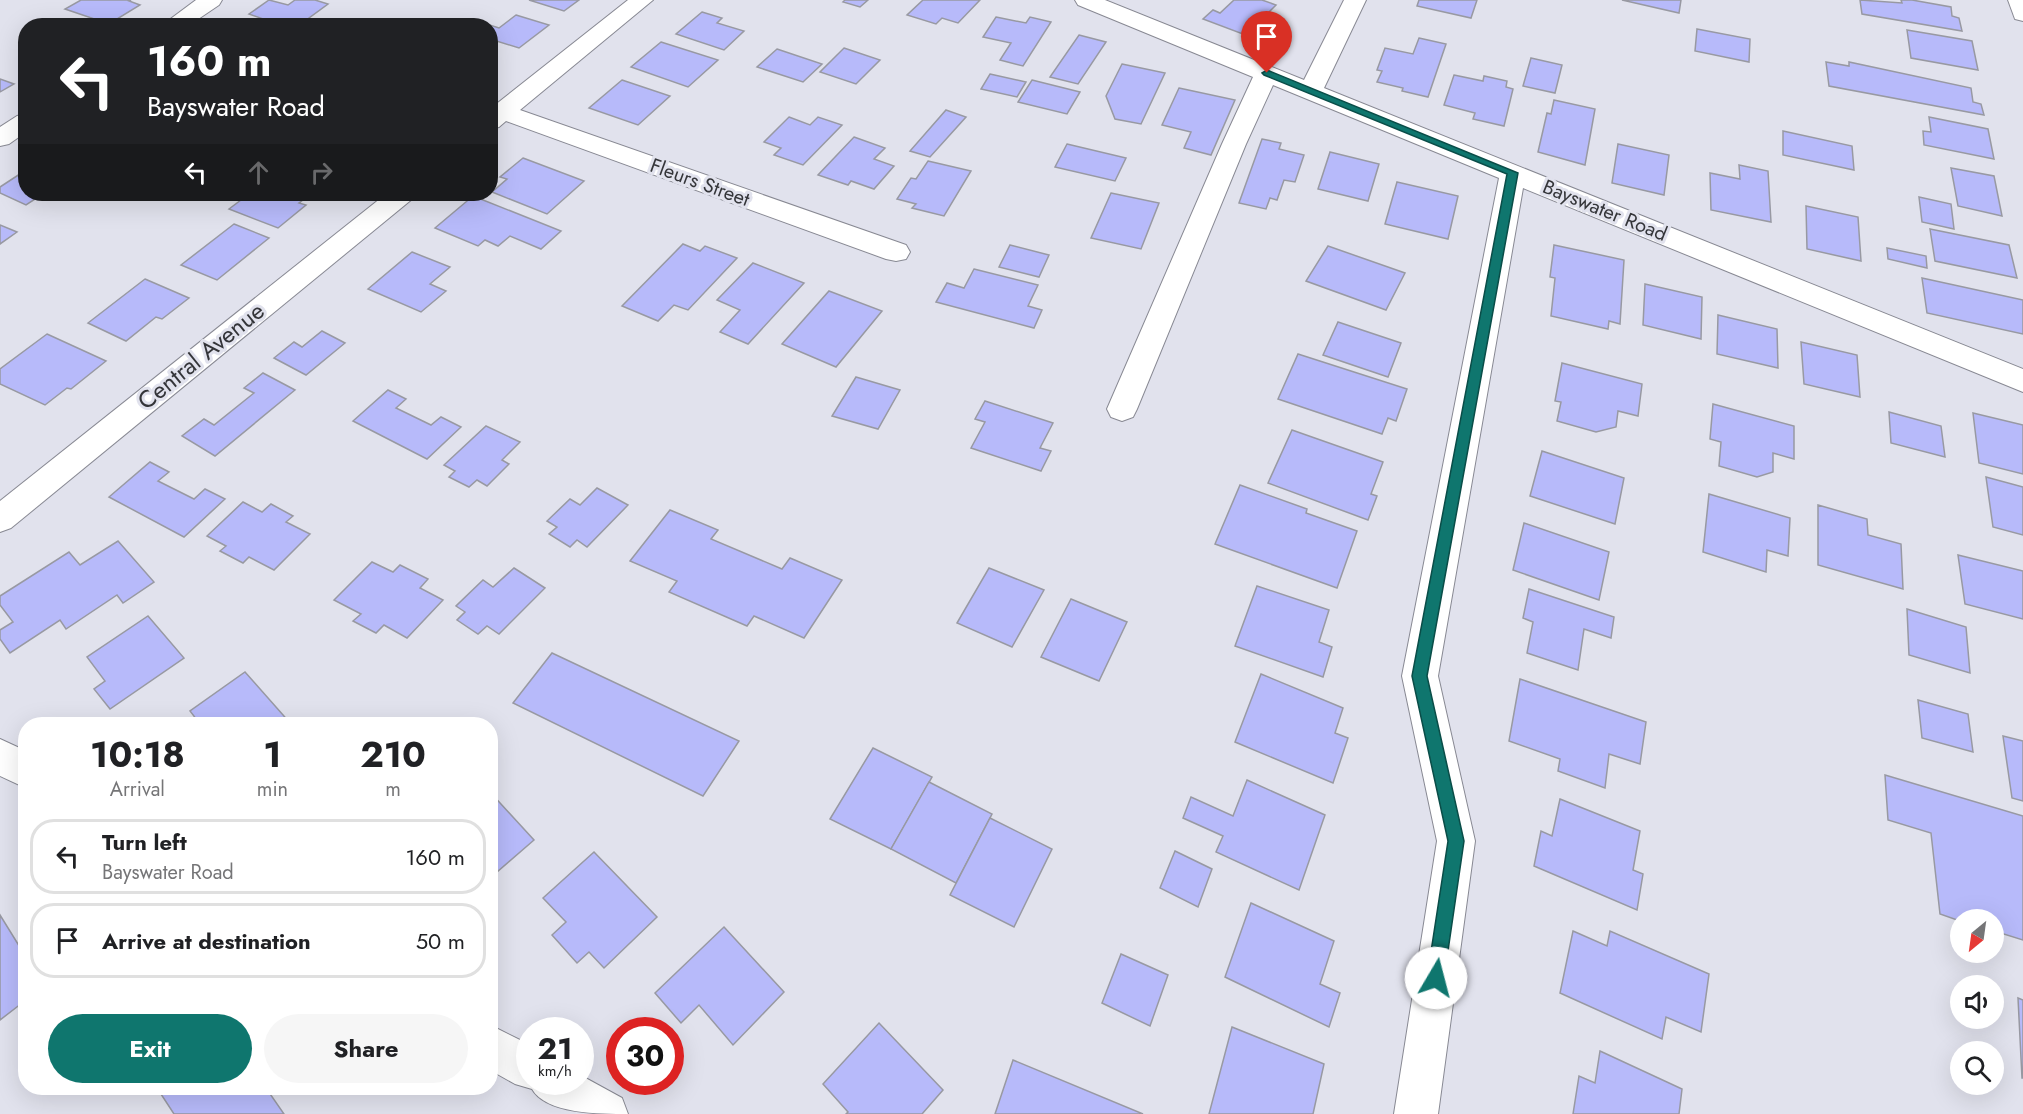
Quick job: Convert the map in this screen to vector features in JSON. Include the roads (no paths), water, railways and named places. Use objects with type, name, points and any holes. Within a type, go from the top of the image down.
[{"type":"street","points":[[184,18],[211,0]]},
{"type":"street","points":[[498,115],[642,0]]},
{"type":"street","name":"Bayswater Road","points":[[1086,0],[2023,381]]},
{"type":"street","points":[[1311,91],[1355,0]]},
{"type":"street","points":[[2019,0],[2023,14]]},
{"type":"street","points":[[1122,409],[1234,144],[1267,73]]},
{"type":"street","name":"Fleurs Street","points":[[498,116],[896,252]]},
{"type":"street","points":[[0,138],[18,126]]},
{"type":"street","points":[[1416,1114],[1456,841],[1420,676],[1513,173]]},
{"type":"street","name":"Central Avenue","points":[[0,519],[393,201]]},
{"type":"street","points":[[0,756],[18,766]]},
{"type":"street","points":[[498,1051],[516,1061]]},
{"type":"street","points":[[573,1095],[606,1114]]}]
